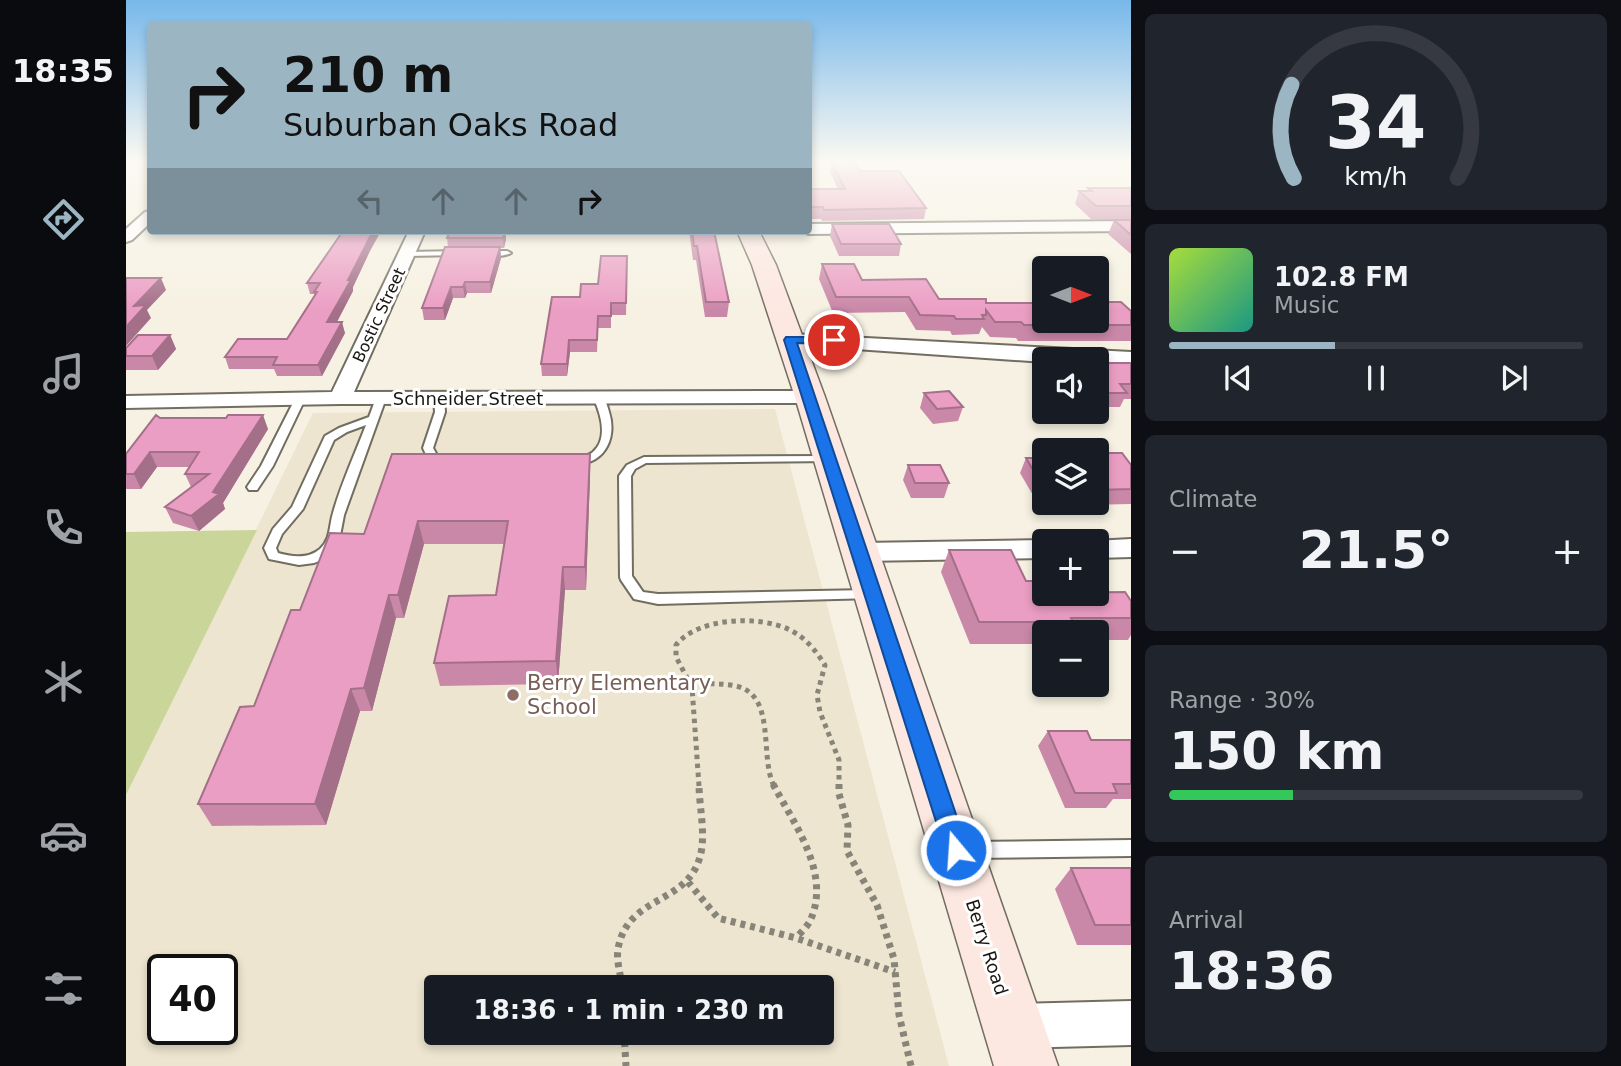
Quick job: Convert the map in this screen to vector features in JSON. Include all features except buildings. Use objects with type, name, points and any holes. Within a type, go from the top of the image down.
[{"type":"street","points":[[126,237],[147,218]]},
{"type":"street","points":[[812,229],[1131,226]]},
{"type":"street","name":"Bostic Street","points":[[340,398],[415,235]]},
{"type":"street","name":"Berry Road","points":[[750,235],[790,340],[831,459],[1020,1046]]},
{"type":"street","points":[[790,340],[856,340],[1004,354],[1131,358]]},
{"type":"street","name":"Schneider Street","points":[[126,402],[340,398],[810,397]]},
{"type":"street","points":[[1109,548],[1131,548]]},
{"type":"street","points":[[861,552],[1032,549]]},
{"type":"street","points":[[1020,1046],[1131,1023]]},
{"type":"lane","points":[[407,254],[507,253]]},
{"type":"lane","points":[[568,461],[582,461],[598,455],[605,447],[606,410],[598,397]]},
{"type":"lane","points":[[371,420],[330,438],[298,509],[277,532],[270,548],[273,556],[285,560],[305,559],[321,555],[333,546],[338,534],[338,515],[381,398]]},
{"type":"lane","points":[[439,398],[440,412],[428,448],[433,459],[442,463],[456,463]]},
{"type":"lane","points":[[253,487],[267,466],[300,399]]},
{"type":"lane","points":[[831,459],[644,460],[631,467],[625,476],[626,577],[639,596],[658,599],[875,596]]},
{"type":"lane","points":[[956,850],[1041,852],[1131,848]]},
{"type":"path","points":[[621,975],[618,950],[629,920],[646,904],[688,882],[701,857],[698,748],[692,683],[674,659],[673,653],[681,638],[701,628],[746,621],[769,622],[791,629],[816,649],[825,665],[817,695],[820,712],[839,760],[839,794],[848,825],[847,850],[877,905],[894,959],[899,1015],[911,1066]]},
{"type":"path","points":[[692,683],[737,686],[750,692],[761,707],[768,775],[813,861],[816,891],[810,922],[796,938]]},
{"type":"path","points":[[688,882],[718,918],[796,938],[895,972]]},
{"type":"path","points":[[625,1045],[626,1066]]},
{"type":"shaded area","name":"Berry Elementary School","points":[[775,409],[949,1066],[126,1066],[126,795],[313,413]]},
{"type":"green space","points":[[257,530],[126,795],[126,532]]},
{"type":"place","name":"Berry Elementary School","points":[[513,695]]},
{"type":"route","points":[[834,340],[790,340],[956,850]]}]
